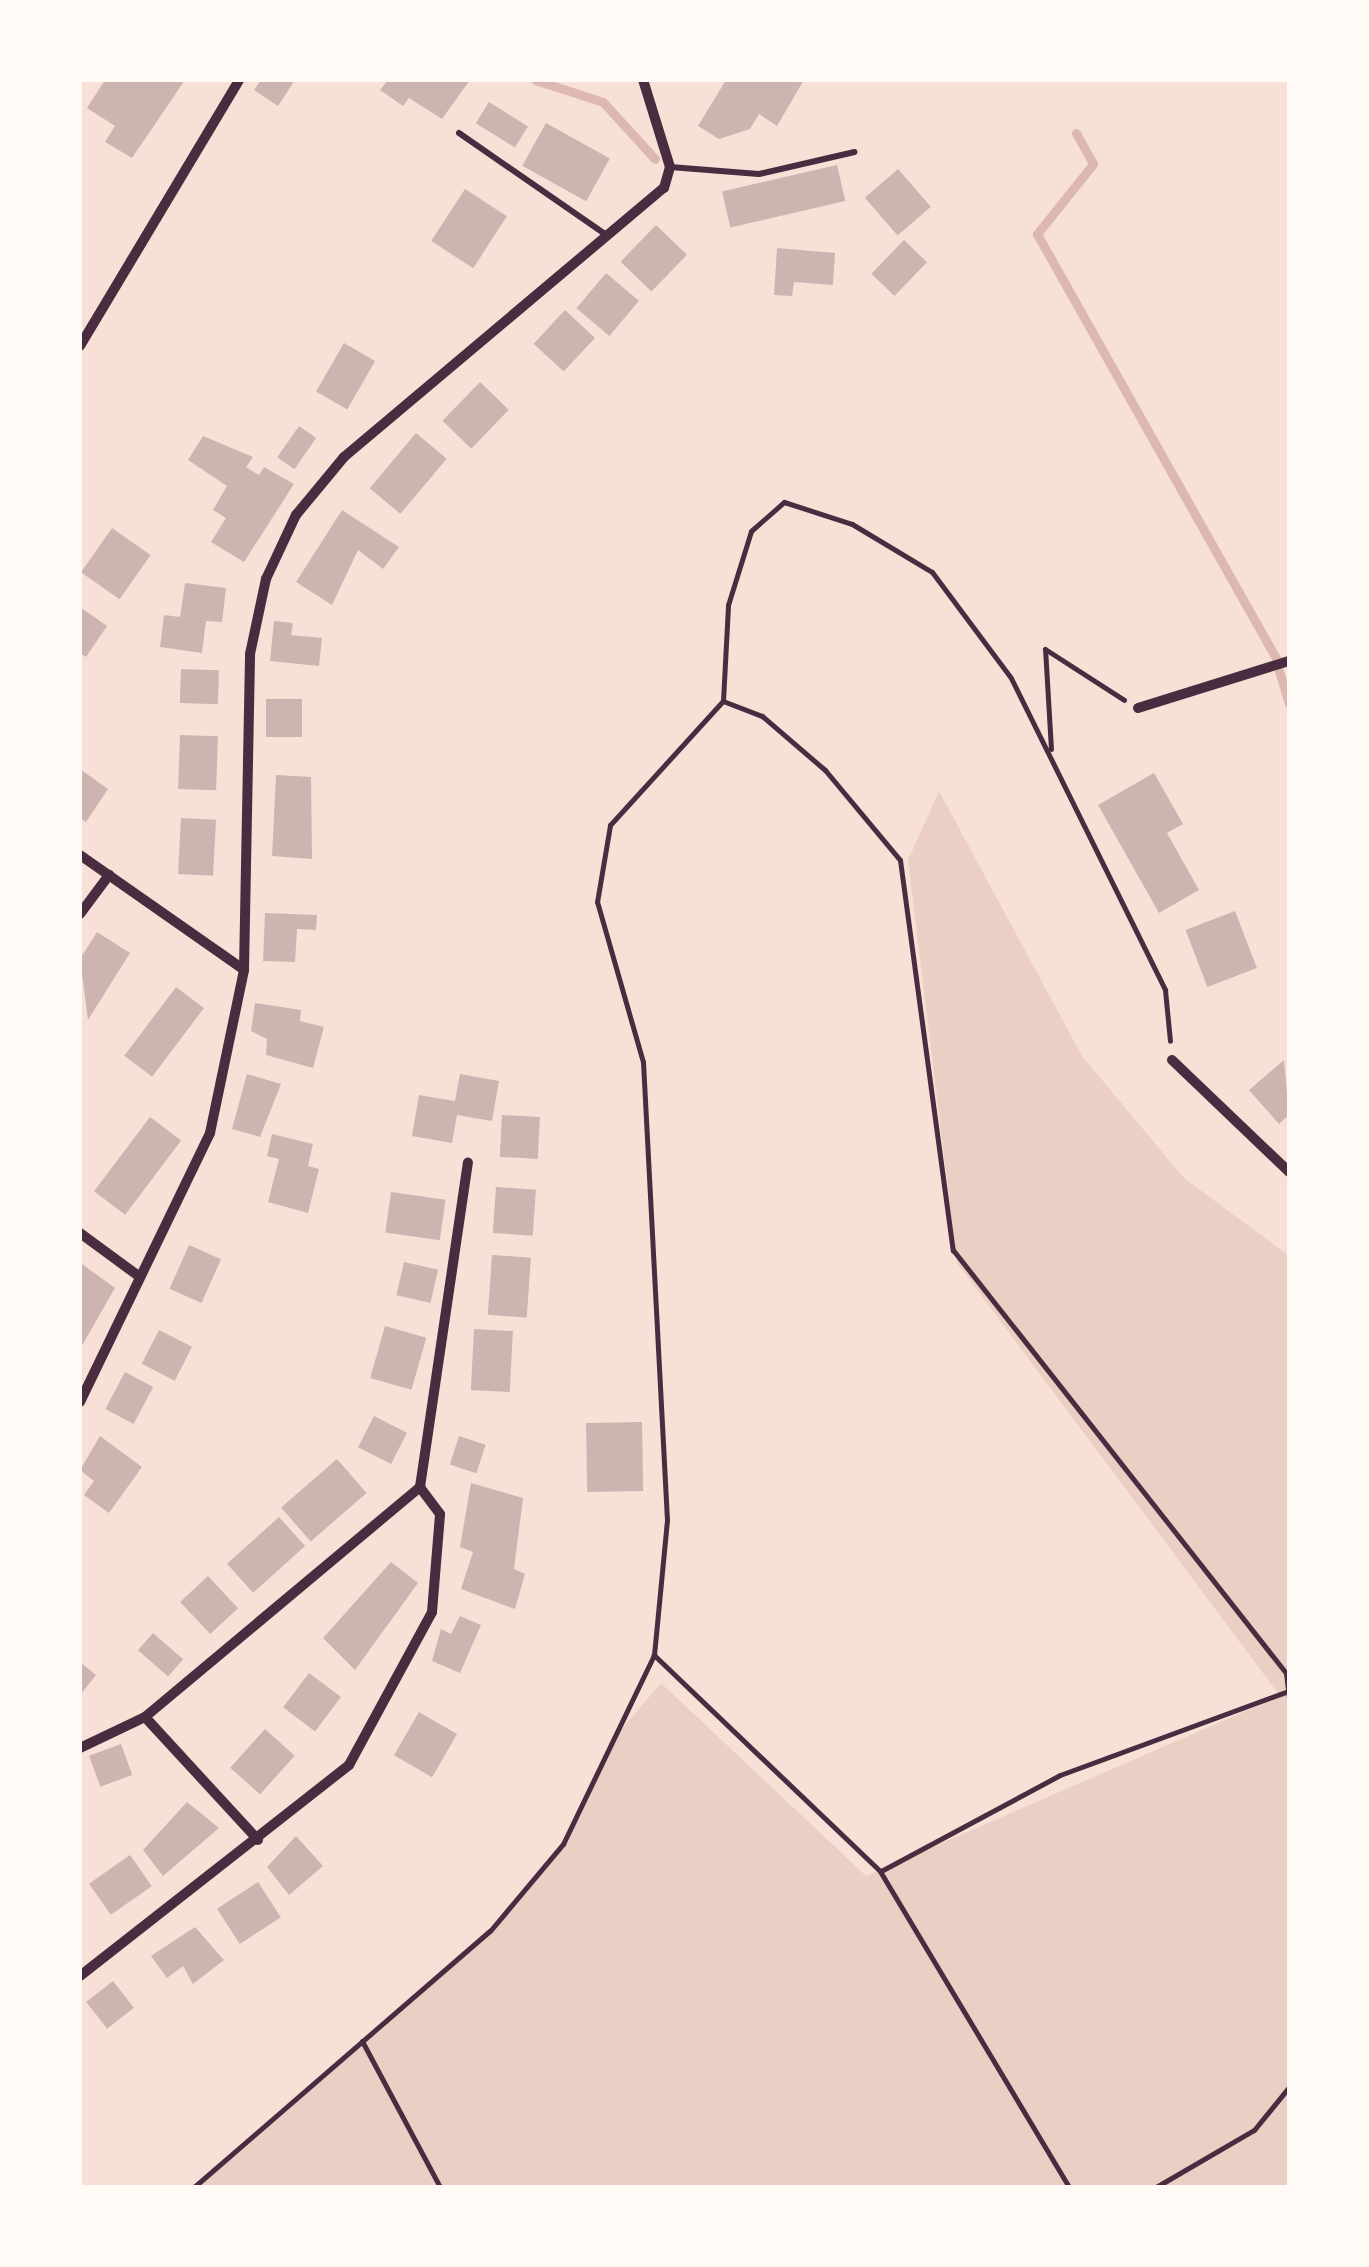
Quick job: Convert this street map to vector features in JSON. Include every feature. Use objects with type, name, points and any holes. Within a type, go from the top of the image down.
[{"type":"street","points":[[80,346],[239,80]]},
{"type":"street","points":[[80,1402],[210,1133],[244,970],[250,654],[266,580],[296,515],[344,457],[664,188],[670,167],[643,80]]},
{"type":"street","points":[[1138,708],[1289,661]]},
{"type":"street","points":[[80,855],[244,970]]},
{"type":"street","points":[[80,914],[110,874]]},
{"type":"street","points":[[1172,1060],[1289,1172]]},
{"type":"street","points":[[80,1748],[146,1717],[420,1487],[468,1163]]},
{"type":"street","points":[[80,1232],[140,1277]]},
{"type":"street","points":[[80,1976],[349,1765],[432,1612],[440,1514],[420,1487]]},
{"type":"street","points":[[146,1717],[258,1840]]},
{"type":"lane","points":[[459,133],[606,234]]},
{"type":"lane","points":[[670,167],[759,174],[854,152]]},
{"type":"path","points":[[194,2187],[490,1931],[563,1844],[654,1656],[667,1520],[643,1062],[597,902],[610,825],[723,702],[728,605],[751,531],[784,502],[852,524],[932,572],[1011,678],[1052,752],[1166,990],[1172,1060]]},
{"type":"path","points":[[1052,752],[1044,649],[1138,708]]},
{"type":"path","points":[[723,702],[762,716],[825,770],[900,860],[954,1250],[1286,1673],[1288,1693],[1060,1775],[880,1871]]},
{"type":"path","points":[[654,1656],[880,1871],[1068,2187]]},
{"type":"path","points":[[362,2041],[440,2187]]},
{"type":"path","points":[[1156,2187],[1254,2130],[1289,2087]]},
{"type":"shaded area","points":[[939,791],[1082,1056],[1184,1178],[1289,1256],[1289,2187],[194,2187],[490,1931],[563,1844],[614,1738],[661,1683],[866,1876],[1280,1696],[957,1263],[908,860]]},
{"type":"building","points":[[105,80],[185,80],[132,158],[105,142],[115,126],[87,108]]},
{"type":"building","points":[[261,80],[295,80],[278,106],[254,90]]},
{"type":"building","points":[[388,80],[470,80],[442,119],[409,98],[403,106],[380,90]]},
{"type":"building","points":[[726,80],[804,80],[777,126],[759,114],[750,129],[719,139],[698,126]]},
{"type":"building","points":[[489,102],[528,126],[515,148],[476,123]]},
{"type":"building","points":[[546,123],[610,158],[586,201],[522,166]]},
{"type":"building","points":[[837,165],[845,201],[730,228],[722,192]]},
{"type":"building","points":[[898,169],[931,207],[898,236],[865,198]]},
{"type":"building","points":[[465,189],[507,216],[473,268],[431,241]]},
{"type":"building","points":[[656,225],[687,255],[652,292],[621,262]]},
{"type":"building","points":[[904,240],[927,262],[894,296],[871,274]]},
{"type":"building","points":[[777,248],[835,253],[833,285],[794,282],[792,296],[774,295]]},
{"type":"building","points":[[606,273],[639,301],[609,336],[576,308]]},
{"type":"building","points":[[565,310],[595,338],[564,372],[534,344]]},
{"type":"building","points":[[344,343],[375,361],[347,409],[316,391]]},
{"type":"building","points":[[480,382],[509,410],[471,449],[442,421]]},
{"type":"building","points":[[299,426],[316,438],[294,469],[277,457]]},
{"type":"building","points":[[416,433],[447,459],[400,514],[370,488]]},
{"type":"building","points":[[203,436],[253,457],[246,467],[259,475],[264,467],[294,484],[244,562],[211,542],[226,518],[213,510],[227,486],[188,460]]},
{"type":"building","points":[[342,510],[399,547],[383,569],[358,550],[332,605],[296,582]]},
{"type":"building","points":[[112,528],[151,555],[120,599],[81,572]]},
{"type":"building","points":[[185,583],[226,588],[222,622],[206,621],[202,653],[160,647],[164,615],[180,617]]},
{"type":"building","points":[[80,607],[107,626],[86,657],[80,653]]},
{"type":"building","points":[[274,621],[293,623],[291,635],[322,638],[319,666],[270,661]]},
{"type":"building","points":[[181,669],[219,670],[218,704],[180,703]]},
{"type":"building","points":[[266,699],[302,699],[302,737],[266,737]]},
{"type":"building","points":[[180,735],[218,736],[216,790],[178,789]]},
{"type":"building","points":[[80,769],[108,789],[86,822],[80,818]]},
{"type":"building","points":[[1154,773],[1183,824],[1167,833],[1199,890],[1159,913],[1098,805]]},
{"type":"building","points":[[276,775],[311,777],[312,859],[272,856]]},
{"type":"building","points":[[181,818],[216,820],[213,876],[178,874]]},
{"type":"building","points":[[1235,911],[1257,968],[1207,987],[1186,930]]},
{"type":"building","points":[[265,913],[317,915],[316,930],[297,929],[295,962],[263,961]]},
{"type":"building","points":[[97,932],[130,953],[88,1020],[80,959]]},
{"type":"building","points":[[176,987],[204,1008],[152,1077],[124,1056]]},
{"type":"building","points":[[255,1003],[301,1010],[300,1021],[324,1027],[313,1068],[266,1055],[267,1039],[251,1031]]},
{"type":"building","points":[[1284,1060],[1289,1115],[1279,1124],[1249,1090]]},
{"type":"building","points":[[247,1074],[281,1084],[260,1137],[232,1129]]},
{"type":"building","points":[[460,1074],[499,1081],[492,1121],[457,1115],[452,1143],[412,1136],[419,1095],[455,1101]]},
{"type":"building","points":[[502,1115],[540,1117],[538,1159],[500,1157]]},
{"type":"building","points":[[150,1117],[181,1140],[125,1215],[94,1191]]},
{"type":"building","points":[[272,1134],[313,1144],[308,1166],[319,1169],[308,1213],[268,1202],[279,1159],[267,1156]]},
{"type":"building","points":[[496,1187],[536,1190],[533,1236],[493,1233]]},
{"type":"building","points":[[391,1192],[445,1200],[440,1240],[385,1233]]},
{"type":"building","points":[[189,1245],[221,1259],[201,1303],[169,1289]]},
{"type":"building","points":[[492,1255],[531,1258],[527,1318],[488,1315]]},
{"type":"building","points":[[404,1262],[438,1270],[430,1303],[396,1295]]},
{"type":"building","points":[[82,1264],[115,1288],[80,1349],[80,1267]]},
{"type":"building","points":[[385,1326],[426,1338],[411,1390],[370,1378]]},
{"type":"building","points":[[474,1329],[513,1331],[510,1392],[471,1390]]},
{"type":"building","points":[[159,1330],[192,1347],[175,1381],[142,1364]]},
{"type":"building","points":[[125,1372],[153,1387],[134,1424],[105,1409]]},
{"type":"building","points":[[374,1416],[407,1433],[391,1464],[358,1447]]},
{"type":"building","points":[[642,1422],[643,1491],[587,1492],[586,1423]]},
{"type":"building","points":[[100,1436],[142,1467],[109,1513],[84,1495],[94,1481],[80,1470]]},
{"type":"building","points":[[459,1436],[486,1445],[476,1473],[450,1465]]},
{"type":"building","points":[[337,1459],[367,1493],[311,1542],[281,1508]]},
{"type":"building","points":[[471,1483],[523,1498],[514,1569],[525,1574],[515,1609],[461,1589],[473,1552],[460,1547]]},
{"type":"building","points":[[279,1517],[305,1546],[253,1593],[227,1564]]},
{"type":"building","points":[[391,1562],[418,1583],[355,1670],[323,1638]]},
{"type":"building","points":[[208,1576],[238,1608],[210,1634],[180,1602]]},
{"type":"building","points":[[460,1616],[481,1625],[460,1673],[432,1661],[441,1629],[451,1634]]},
{"type":"building","points":[[153,1633],[183,1659],[168,1677],[138,1650]]},
{"type":"building","points":[[80,1662],[96,1675],[80,1695]]},
{"type":"building","points":[[309,1673],[341,1697],[315,1731],[283,1707]]},
{"type":"building","points":[[419,1712],[457,1734],[432,1777],[394,1755]]},
{"type":"building","points":[[265,1729],[295,1756],[260,1794],[230,1768]]},
{"type":"building","points":[[121,1744],[132,1775],[100,1787],[89,1756]]},
{"type":"building","points":[[187,1802],[219,1828],[163,1876],[143,1850]]},
{"type":"building","points":[[296,1836],[323,1866],[289,1895],[267,1867]]},
{"type":"building","points":[[130,1855],[152,1886],[111,1915],[89,1884]]},
{"type":"building","points":[[258,1882],[281,1917],[240,1944],[217,1909]]},
{"type":"building","points":[[195,1927],[224,1960],[193,1984],[183,1966],[167,1978],[151,1956]]},
{"type":"building","points":[[113,1981],[134,2008],[107,2029],[86,2002]]},
{"type":"waterway","points":[[535,80],[603,102],[655,159]]},
{"type":"waterway","points":[[1076,133],[1093,164],[1037,234],[1277,660]]},
{"type":"waterway","points":[[1279,671],[1289,704]]}]
